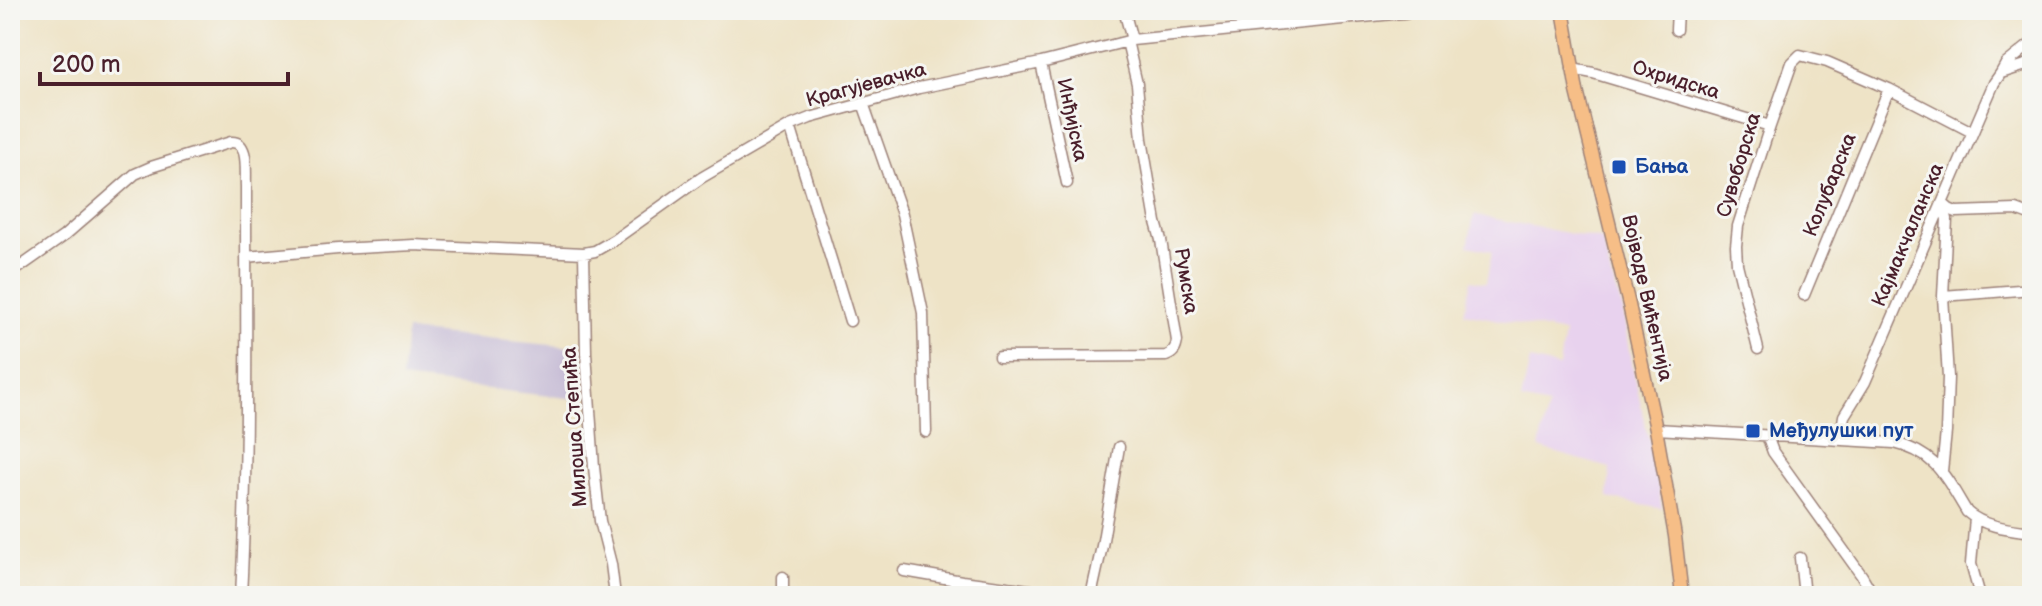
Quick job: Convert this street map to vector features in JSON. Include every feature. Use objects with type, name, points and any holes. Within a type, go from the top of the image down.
[{"type":"main road","name":"Војводе Вићентија","points":[[1563,10],[1572,69],[1656,429],[1682,596]]},
{"type":"street","points":[[1124,10],[1129,41]]},
{"type":"street","name":"Крагујевачка","points":[[246,257],[414,245],[595,251],[701,178],[790,126],[810,118],[953,80],[1041,63],[1129,41],[1433,10]]},
{"type":"street","points":[[1676,30],[1677,10]]},
{"type":"street","name":"Румска","points":[[999,357],[1166,356],[1173,354],[1177,348],[1129,41]]},
{"type":"street","name":"Кајмакчаланска","points":[[1840,440],[1844,416],[1865,382],[1994,83],[2006,64],[2032,43]]},
{"type":"street","name":"Сувоборска","points":[[1758,349],[1741,281],[1736,246],[1738,226],[1792,63],[1800,55],[1811,57],[1889,89]]},
{"type":"street","name":"Инђијска","points":[[1041,63],[1067,183]]},
{"type":"street","points":[[2001,73],[2031,64]]},
{"type":"street","name":"Охридска","points":[[1572,69],[1770,126]]},
{"type":"street","points":[[1889,89],[1972,132]]},
{"type":"street","name":"Колубарска","points":[[1804,295],[1889,89]]},
{"type":"street","points":[[863,103],[902,214],[923,313],[926,432]]},
{"type":"street","points":[[790,126],[850,321]]},
{"type":"street","points":[[10,274],[64,236],[135,174],[234,142],[241,144],[244,151],[246,257],[245,513],[241,596]]},
{"type":"street","points":[[1942,203],[1956,212],[2016,210],[2032,216]]},
{"type":"street","points":[[1942,203],[1947,219],[1943,296],[1948,377],[1942,471]]},
{"type":"street","name":"Милоша Степића","points":[[584,253],[586,353],[594,467],[600,521],[615,596]]},
{"type":"street","points":[[1943,296],[2032,289]]},
{"type":"street","points":[[1656,429],[1894,443],[1910,447],[1932,459],[1967,512],[1975,518],[1999,527],[2032,532]]},
{"type":"street","points":[[1767,436],[1773,452],[1862,576],[1871,596]]},
{"type":"street","points":[[1091,596],[1119,447]]},
{"type":"street","points":[[1975,518],[1971,564],[1980,596]]},
{"type":"street","points":[[1800,558],[1804,596]]},
{"type":"street","points":[[904,571],[1075,596]]},
{"type":"street","points":[[783,577],[783,596]]},
{"type":"shaded area","points":[[1474,215],[1603,240],[1623,310],[1662,509],[1608,498],[1610,468],[1539,448],[1548,406],[1521,400],[1530,360],[1559,367],[1564,333],[1464,313],[1471,280],[1486,283],[1492,251],[1468,246]]},
{"type":"shaded area","points":[[406,331],[582,348],[585,400],[401,379]]},
{"type":"place","name":"Бања","points":[[1619,167]]},
{"type":"place","name":"Међулушки пут","points":[[1753,431]]}]
